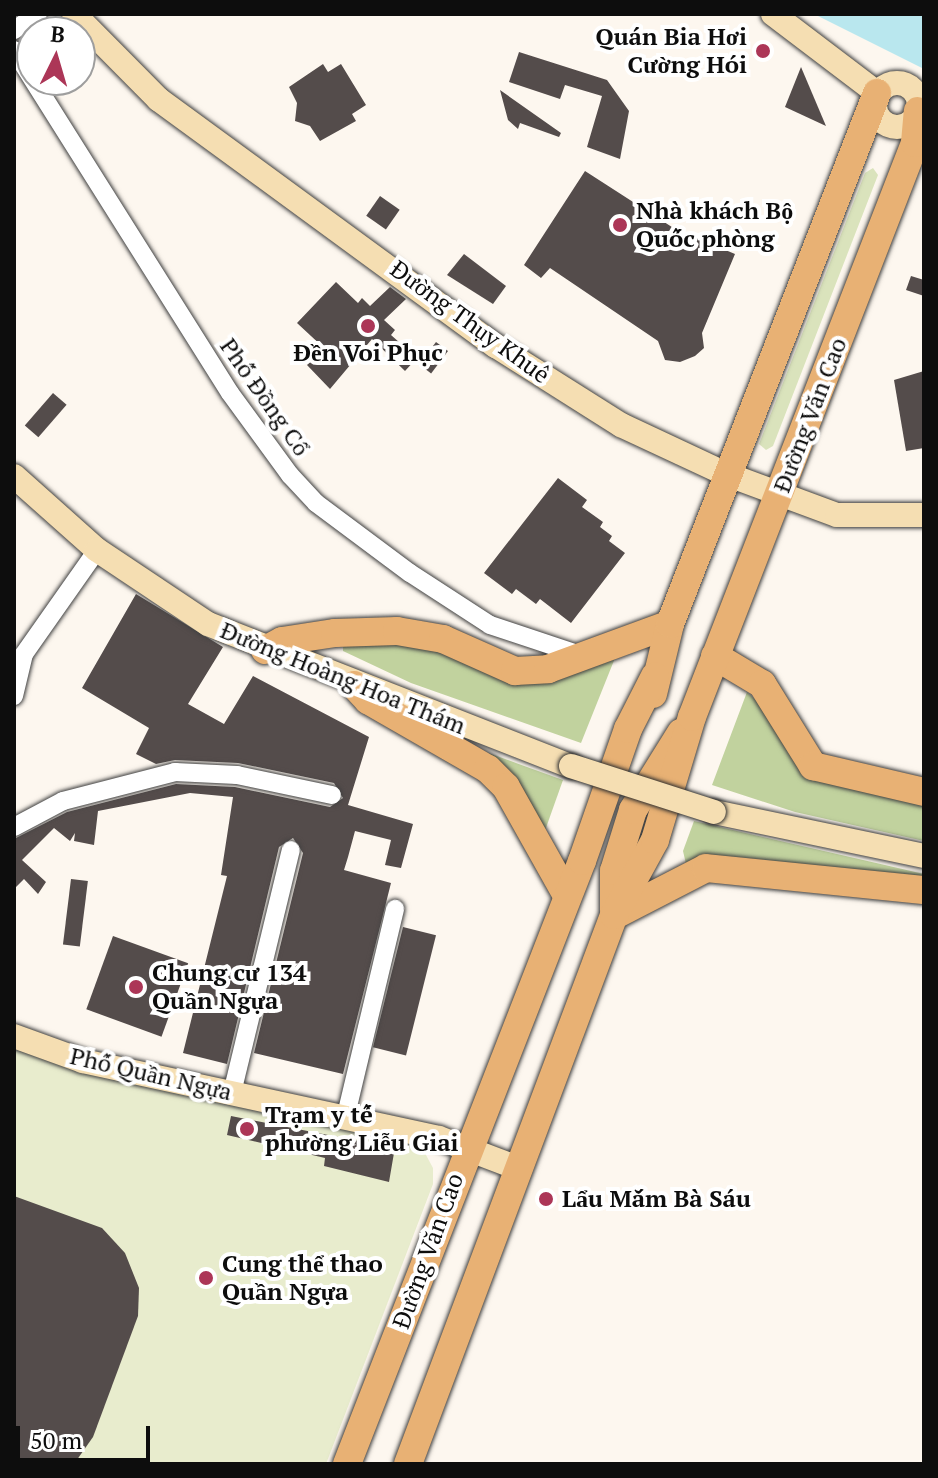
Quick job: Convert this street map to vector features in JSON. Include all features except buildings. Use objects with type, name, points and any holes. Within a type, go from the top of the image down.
[{"type":"main road","name":"Đường Thụy Khuê","points":[[74,14],[158,99],[496,346],[621,425],[726,474],[837,515],[924,515]]},
{"type":"main road","points":[[773,14],[792,24],[877,93]]},
{"type":"main road","points":[[888,84],[909,86],[918,97],[921,112],[909,124],[887,125],[876,115],[877,93],[888,84]]},
{"type":"main road","name":"Đường Văn Cao","points":[[347,1464],[466,1149],[566,894],[582,861],[628,729],[655,676],[670,624],[726,474],[877,93]]},
{"type":"main road","name":"Đường Văn Cao","points":[[408,1464],[614,915],[655,840],[692,717],[915,143],[921,112]]},
{"type":"main road","name":"Đường Hoàng Hoa Thám","points":[[14,476],[97,550],[208,624],[265,650],[571,766],[714,812],[924,856]]},
{"type":"main road","points":[[265,650],[282,641],[364,630],[443,639],[515,671],[548,669],[670,624]]},
{"type":"main road","points":[[715,656],[762,684],[813,766],[924,792]]},
{"type":"main road","points":[[354,685],[368,700],[463,752],[497,778],[566,894]]},
{"type":"main road","points":[[614,915],[706,868],[924,890]]},
{"type":"main road","name":"Phố Quần Ngựa","points":[[14,1036],[83,1061],[346,1115],[439,1138],[520,1169]]},
{"type":"street","points":[[14,30],[38,14]]},
{"type":"street","name":"Phố Đồng Cổ","points":[[14,50],[230,393],[290,475],[316,503],[490,625],[583,656]]},
{"type":"street","points":[[14,696],[24,654],[97,550]]},
{"type":"street","points":[[14,827],[63,801],[175,772],[237,775],[332,795]]},
{"type":"street","points":[[232,1093],[291,850]]},
{"type":"street","points":[[346,1115],[395,909]]},
{"type":"green space","points":[[873,168],[878,175],[773,446],[766,450],[759,444],[865,173]]},
{"type":"green space","points":[[406,638],[492,669],[617,653],[581,743],[411,683],[343,651],[343,645]]},
{"type":"green space","points":[[747,692],[768,711],[799,767],[924,794],[924,841],[795,812],[712,785]]},
{"type":"green space","points":[[469,746],[563,780],[542,839]]},
{"type":"green space","points":[[694,821],[924,874],[924,877],[686,864],[683,851]]},
{"type":"green space","name":"Cung thể thao Quần Ngựa","points":[[14,1044],[416,1144],[426,1155],[433,1168],[433,1184],[326,1464],[14,1464]]},
{"type":"water","points":[[814,14],[924,14],[924,69]]},
{"type":"place","name":"Quán Bia Hơi Cường Hói","points":[[763,51]]},
{"type":"place","name":"Nhà khách Bộ Quốc phòng","points":[[620,225]]},
{"type":"place","name":"Đền Voi Phục","points":[[368,326]]},
{"type":"place","name":"Chung cư 134 Quần Ngựa","points":[[136,987]]},
{"type":"place","name":"Trạm y tế phường Liễu Giai","points":[[247,1129]]},
{"type":"place","name":"Lẩu Mắm Bà Sáu","points":[[546,1199]]},
{"type":"place","name":"Cung thể thao Quần Ngựa","points":[[206,1278]]}]
